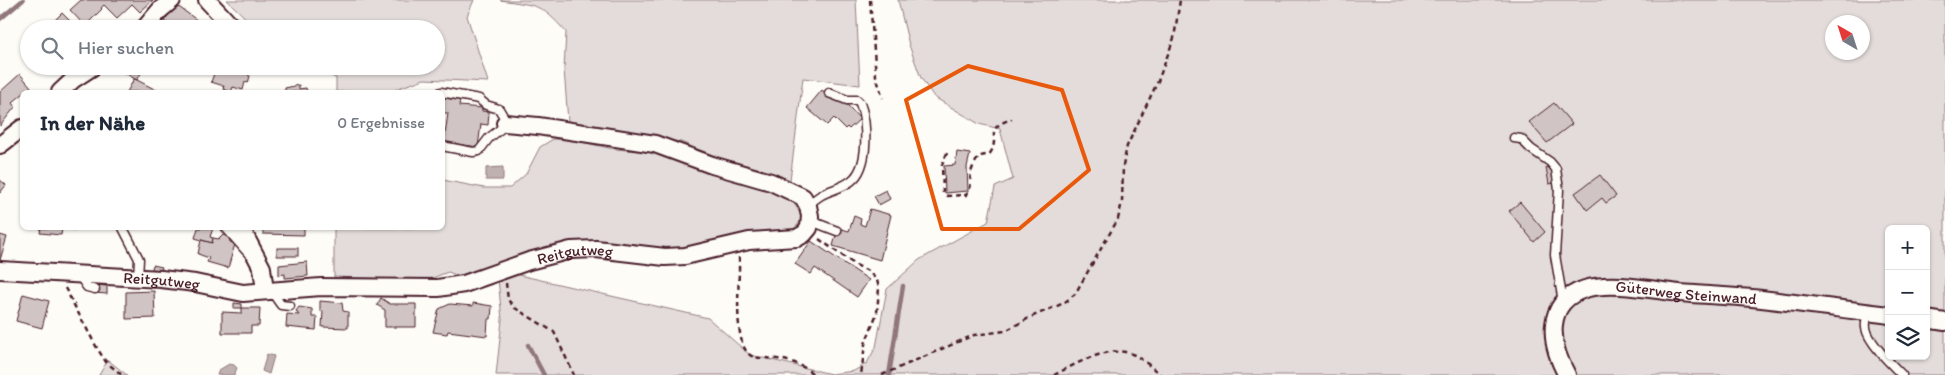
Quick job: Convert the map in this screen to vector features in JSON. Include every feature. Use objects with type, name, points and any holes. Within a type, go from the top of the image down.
[{"type":"street","points":[[152,20],[172,0]]},
{"type":"street","points":[[207,0],[226,20]]},
{"type":"street","points":[[62,90],[80,75]]},
{"type":"street","points":[[505,123],[525,124],[655,144],[712,165],[779,186],[800,195],[809,219]]},
{"type":"street","points":[[0,145],[20,130]]},
{"type":"street","name":"Reitgutweg","points":[[0,270],[192,282],[234,292],[338,287],[446,287],[471,282],[552,254],[571,250],[596,249],[679,257],[707,252],[738,243],[792,238],[801,236],[809,219]]},
{"type":"street","points":[[243,230],[258,258],[270,291]]},
{"type":"street","name":"Güterweg Steinwand","points":[[1563,302],[1585,289],[1610,287],[1751,298],[1885,314]]},
{"type":"street","points":[[1563,302],[1555,318],[1554,343],[1559,361],[1567,375]]},
{"type":"street","points":[[1930,320],[1945,322]]},
{"type":"lane","points":[[445,93],[479,99],[486,105],[499,109],[504,115],[505,123],[477,152],[445,147]]},
{"type":"lane","points":[[829,93],[847,100],[858,100],[866,132],[863,159],[853,180],[818,195],[809,219],[837,231]]},
{"type":"lane","points":[[1514,138],[1521,139],[1556,169],[1559,190],[1555,255],[1563,302]]},
{"type":"lane","points":[[124,230],[139,259],[138,278]]},
{"type":"lane","points":[[228,230],[246,252],[258,258]]},
{"type":"lane","points":[[79,275],[87,286],[95,289]]},
{"type":"lane","points":[[270,291],[281,305],[290,306]]},
{"type":"lane","points":[[1868,312],[1867,332],[1902,375]]},
{"type":"path","points":[[870,0],[875,70],[877,84],[883,98]]},
{"type":"path","points":[[882,375],[974,335],[1005,331],[1031,317],[1064,304],[1075,294],[1118,219],[1122,202],[1123,166],[1127,146],[1158,82],[1174,38],[1180,0]]},
{"type":"path","points":[[947,153],[942,165],[943,193],[948,196],[966,195],[970,190],[971,173],[977,159],[992,151],[995,129],[1012,119]]},
{"type":"path","points":[[809,219],[824,244],[868,271],[877,280],[879,288],[876,313],[865,344],[861,375]]},
{"type":"path","points":[[738,243],[738,317],[745,350],[754,357],[790,361],[805,367],[814,375]]},
{"type":"path","points":[[502,271],[506,280],[508,300],[515,308],[554,332],[574,375]]},
{"type":"path","points":[[57,274],[96,348],[106,362],[122,375]]},
{"type":"path","points":[[1054,375],[1093,356],[1109,353],[1131,354],[1161,375]]},
{"type":"highlighted area","points":[[968,66],[1062,90],[1089,170],[1019,229],[942,229],[906,100]]},
{"type":"shaded area","points":[[227,0],[474,0],[467,16],[488,82],[424,79],[396,90],[336,90],[336,78],[328,75],[445,75],[445,20],[248,20]]},
{"type":"shaded area","points":[[500,0],[856,0],[860,85],[803,78],[790,180],[717,157],[681,142],[568,122],[564,69],[566,32],[538,7]]},
{"type":"shaded area","points":[[898,0],[1945,0],[1945,375],[496,375],[502,320],[498,278],[510,273],[708,318],[750,355],[831,374],[854,371],[867,363],[876,347],[887,289],[919,260],[988,222],[995,187],[1013,179],[1000,129],[979,124],[934,97],[921,78],[909,45]]},
{"type":"shaded area","points":[[553,139],[560,139],[616,149],[656,153],[706,172],[762,185],[774,190],[794,204],[801,219],[797,226],[790,231],[689,248],[520,257],[459,276],[448,272],[427,280],[334,277],[334,230],[445,230],[445,180],[484,188],[510,188],[526,174],[540,147]]},
{"type":"shaded area","points":[[503,167],[503,180],[486,180],[486,168]]},
{"type":"shaded area","points":[[267,354],[274,356],[269,374],[262,371]]},
{"type":"shaded area","points":[[108,360],[127,375],[99,375]]},
{"type":"shaded area","points":[[229,364],[237,368],[234,375],[217,375],[219,370]]},
{"type":"building","points":[[81,0],[153,0],[140,12],[132,4],[117,18],[104,5],[91,20],[79,20],[70,10]]},
{"type":"building","points":[[176,5],[197,20],[165,20]]},
{"type":"building","points":[[62,13],[69,20],[55,20]]},
{"type":"building","points":[[20,74],[31,87],[27,90],[20,90],[20,96],[12,103],[15,107],[0,126],[0,92]]},
{"type":"building","points":[[128,75],[140,75],[137,80]]},
{"type":"building","points":[[214,75],[250,76],[248,83],[245,82],[243,90],[233,87],[232,90],[226,90],[223,89],[224,86],[211,82]]},
{"type":"building","points":[[134,79],[156,90],[128,90]]},
{"type":"building","points":[[299,85],[299,89],[306,88],[306,90],[285,90],[285,88]]},
{"type":"building","points":[[822,90],[833,100],[837,96],[842,99],[860,119],[849,129],[847,127],[845,129],[834,118],[827,125],[807,108]]},
{"type":"building","points":[[445,98],[460,100],[459,106],[482,108],[482,111],[489,112],[488,125],[481,124],[478,147],[445,142],[448,113],[445,113]]},
{"type":"building","points":[[1554,103],[1572,124],[1547,143],[1529,122]]},
{"type":"building","points":[[957,152],[970,154],[967,167],[968,191],[945,193],[944,166],[955,165]]},
{"type":"building","points":[[1551,166],[1554,183],[1549,184],[1546,167]]},
{"type":"building","points":[[1600,175],[1616,196],[1606,203],[1602,198],[1587,210],[1575,193]]},
{"type":"building","points":[[0,180],[6,185],[0,193]]},
{"type":"building","points":[[886,190],[890,199],[879,205],[874,196]]},
{"type":"building","points":[[1520,202],[1545,232],[1534,242],[1509,211]]},
{"type":"building","points":[[870,209],[891,215],[880,260],[833,246],[838,228],[849,231],[854,216],[861,219],[860,224],[865,226]]},
{"type":"building","points":[[41,230],[62,230],[61,235],[40,233]]},
{"type":"building","points":[[197,230],[212,230],[210,237],[213,238],[212,243],[195,238]]},
{"type":"building","points":[[263,230],[304,230],[304,235],[263,234]]},
{"type":"building","points":[[0,235],[7,237],[0,260]]},
{"type":"building","points":[[223,235],[229,237],[230,242],[235,244],[228,268],[207,262],[209,258],[198,254],[201,240],[212,243],[213,238],[219,239]]},
{"type":"building","points":[[811,241],[869,280],[857,297],[815,268],[811,274],[795,264]]},
{"type":"building","points":[[277,248],[298,248],[298,256],[277,256]]},
{"type":"building","points":[[307,262],[308,276],[285,278],[285,274],[279,275],[279,265]]},
{"type":"building","points":[[153,265],[162,267],[160,274],[151,272]]},
{"type":"building","points":[[95,285],[107,286],[107,294],[94,293]]},
{"type":"building","points":[[154,291],[155,318],[126,319],[126,292]]},
{"type":"building","points":[[23,294],[49,301],[42,328],[16,321]]},
{"type":"building","points":[[381,298],[390,304],[416,304],[416,327],[385,327],[385,310],[377,305]]},
{"type":"building","points":[[320,301],[342,303],[343,311],[348,312],[348,328],[322,327],[323,311],[320,311]]},
{"type":"building","points":[[234,303],[242,304],[242,308],[234,308]]},
{"type":"building","points":[[473,303],[492,306],[491,319],[488,319],[487,336],[448,331],[447,334],[433,332],[439,309],[450,304],[473,306]]},
{"type":"building","points":[[299,307],[312,309],[312,317],[317,317],[316,330],[286,327],[287,314],[299,315],[296,311]]},
{"type":"building","points":[[242,308],[260,308],[259,326],[251,326],[251,333],[222,333],[222,312],[242,313]]},
{"type":"waterway","points":[[0,19],[23,0]]},
{"type":"waterway","points":[[889,375],[903,286]]},
{"type":"waterway","points":[[528,345],[544,375]]}]
